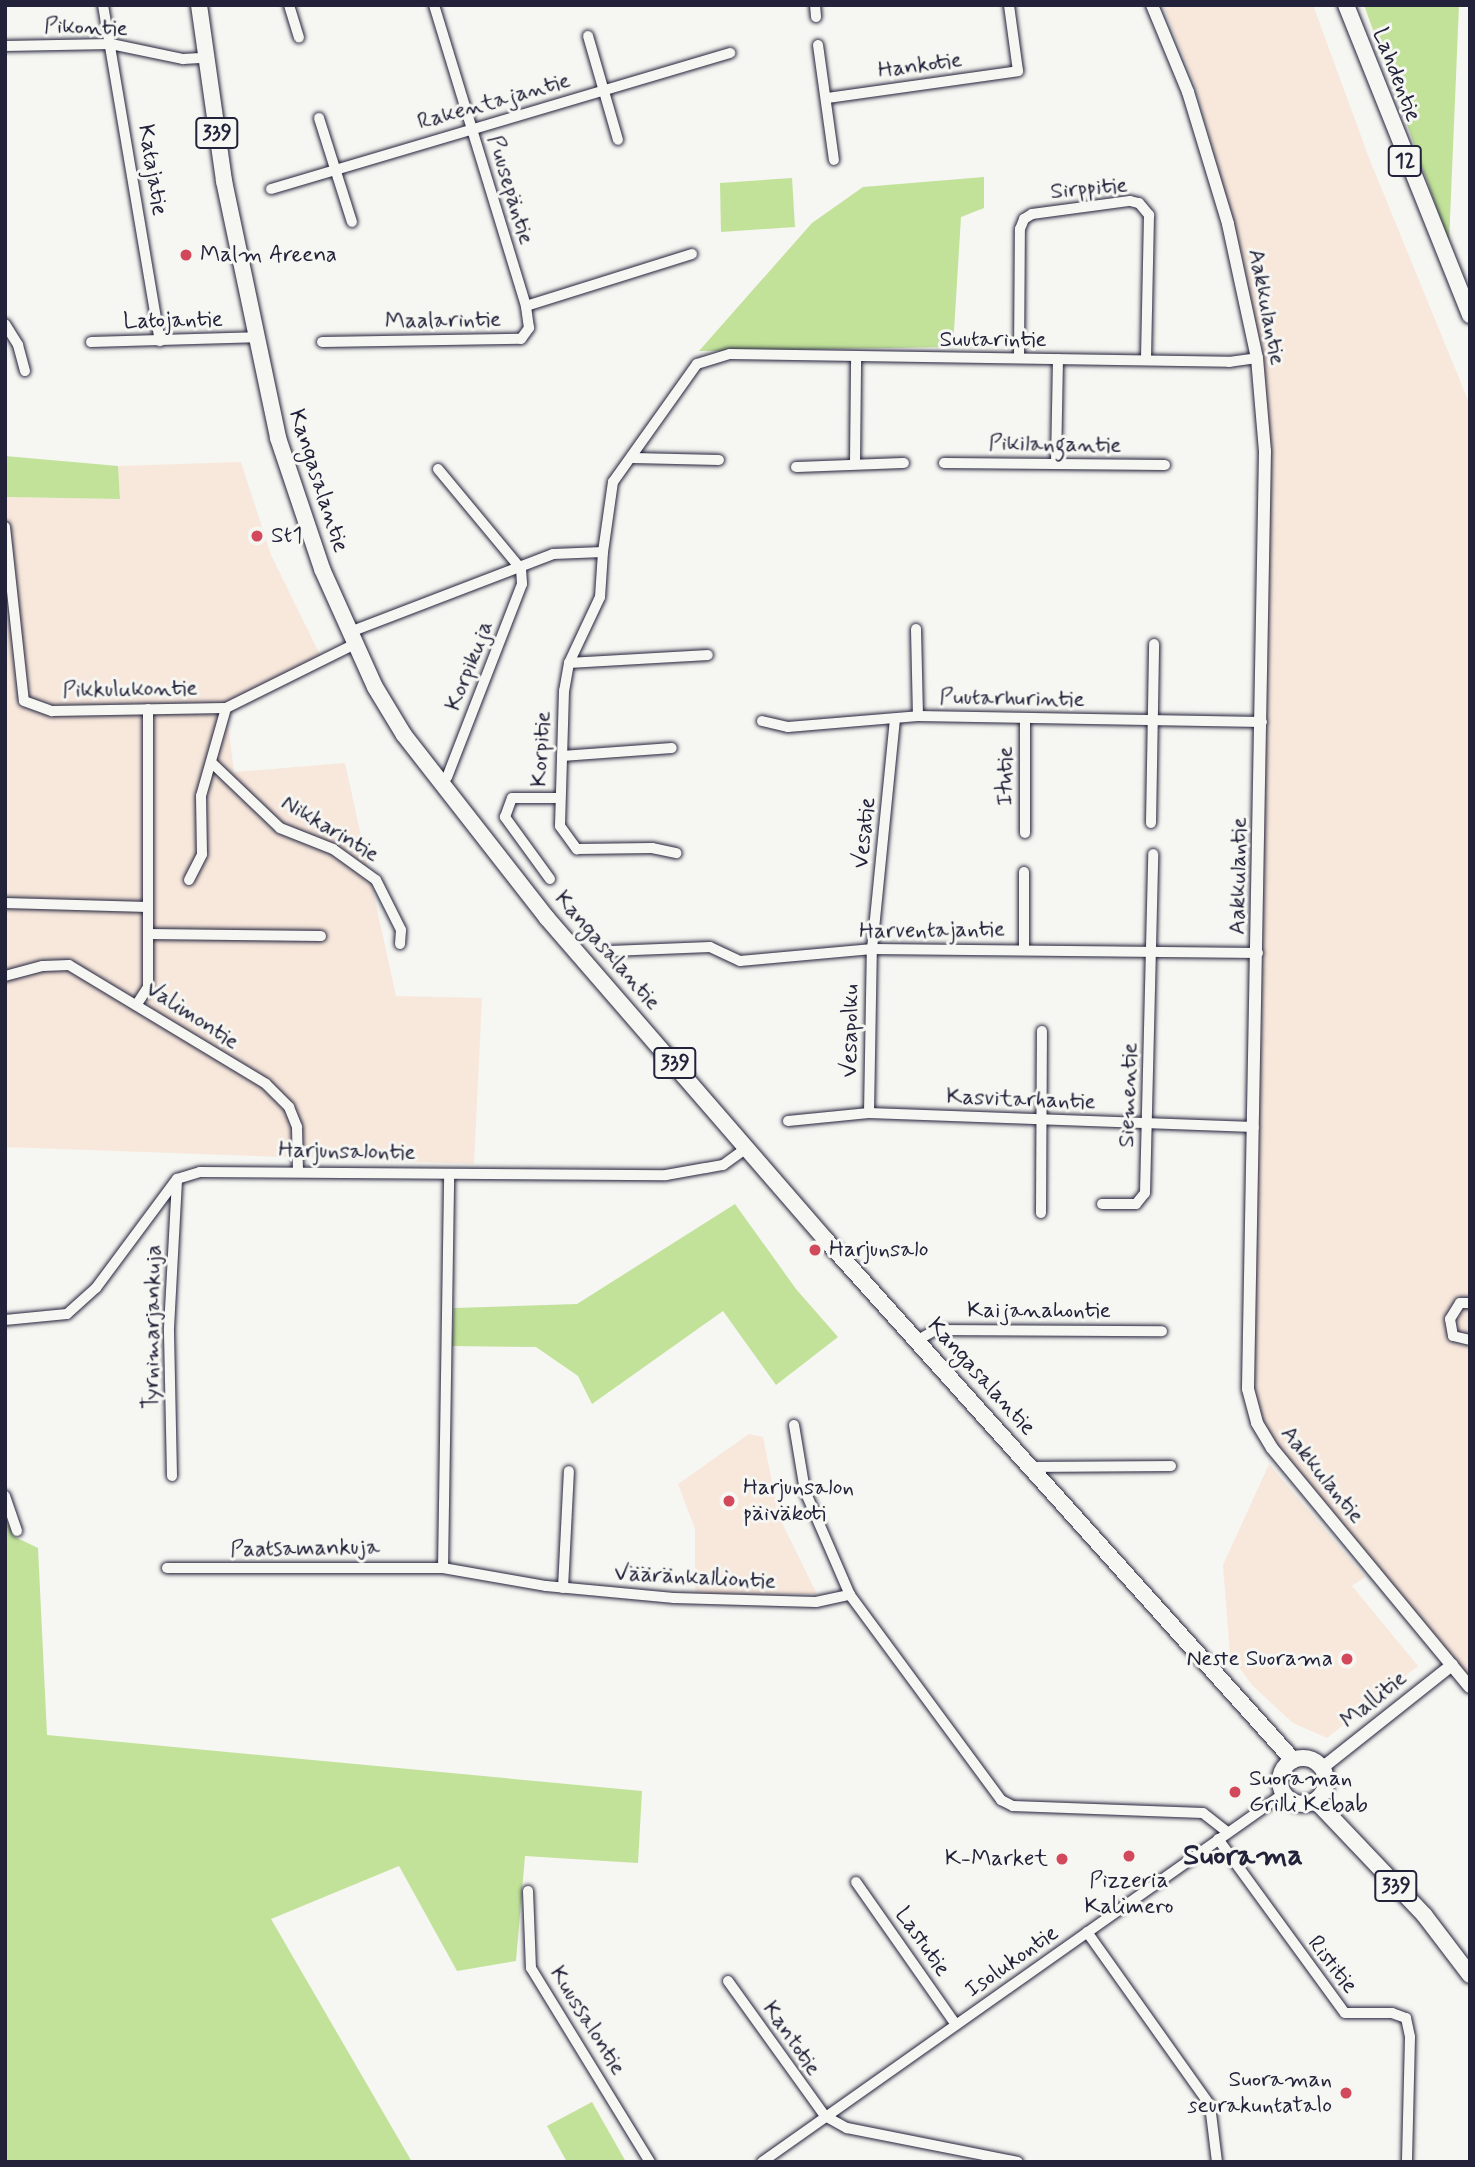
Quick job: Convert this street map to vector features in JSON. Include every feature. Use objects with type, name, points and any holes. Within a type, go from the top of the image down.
[{"type":"main road","name":"Lahdentie","points":[[1346,5],[1470,315]]},
{"type":"main road","name":"Kangasalantie","points":[[203,6],[205,58],[255,337],[296,498],[353,638],[404,735],[452,801],[547,918],[918,1340],[1293,1760]]},
{"type":"main road","points":[[1310,1759],[1322,1768],[1327,1783],[1316,1801],[1294,1803],[1283,1794],[1280,1779],[1293,1760],[1310,1759]]},
{"type":"main road","name":"339","points":[[1316,1801],[1425,1916],[1470,1975]]},
{"type":"street","name":"Katajatie","points":[[103,5],[160,341]]},
{"type":"street","points":[[289,5],[299,37]]},
{"type":"street","name":"Puusepäntie","points":[[434,5],[526,306]]},
{"type":"street","points":[[815,5],[816,17]]},
{"type":"street","name":"Hankotie","points":[[827,99],[1018,71],[1009,5]]},
{"type":"street","name":"Aakkulantie","points":[[1152,5],[1203,136],[1257,358],[1265,451],[1258,953],[1247,1374],[1257,1423],[1272,1448],[1469,1685]]},
{"type":"street","points":[[588,36],[618,140]]},
{"type":"street","name":"Pikontie","points":[[5,46],[111,44],[183,59],[205,58]]},
{"type":"street","points":[[818,45],[834,160]]},
{"type":"street","name":"Rakentajantie","points":[[271,190],[335,168],[730,53]]},
{"type":"street","points":[[320,118],[352,222]]},
{"type":"street","name":"Sirppitie","points":[[1019,359],[1020,229],[1024,219],[1032,214],[1130,201],[1139,203],[1149,215],[1146,360]]},
{"type":"street","name":"Maalarintie","points":[[321,342],[521,339],[529,328],[526,306],[692,254]]},
{"type":"street","points":[[5,324],[18,345],[25,371]]},
{"type":"street","name":"Latojantie","points":[[91,342],[255,337]]},
{"type":"street","name":"Suutarintie","points":[[730,354],[856,359],[1257,358]]},
{"type":"street","name":"Korpitie","points":[[676,853],[652,848],[577,849],[560,826],[559,798],[569,663],[600,597],[612,482],[633,458],[697,364],[730,354]]},
{"type":"street","points":[[855,463],[856,359]]},
{"type":"street","points":[[1056,463],[1058,359]]},
{"type":"street","points":[[633,458],[719,460]]},
{"type":"street","points":[[796,467],[904,463]]},
{"type":"street","name":"Pikilangantie","points":[[944,463],[1165,466]]},
{"type":"street","points":[[438,469],[521,569]]},
{"type":"street","name":"Pikkulukontie","points":[[5,527],[24,701],[52,711],[226,708],[353,638]]},
{"type":"street","points":[[353,638],[456,588],[521,569],[552,554],[603,552]]},
{"type":"street","name":"Korpikuja","points":[[447,777],[520,590],[521,569]]},
{"type":"street","points":[[916,629],[918,716]]},
{"type":"street","points":[[1151,822],[1155,720],[1154,644]]},
{"type":"street","points":[[569,663],[708,655]]},
{"type":"street","points":[[189,880],[202,854],[201,796],[226,708]]},
{"type":"street","points":[[137,1004],[148,987],[148,709]]},
{"type":"street","name":"Puutarhurintie","points":[[762,721],[788,727],[918,716],[1262,722]]},
{"type":"street","name":"Itutie","points":[[1025,719],[1025,833]]},
{"type":"street","name":"Vesatie","points":[[873,949],[895,720]]},
{"type":"street","points":[[562,756],[672,748]]},
{"type":"street","name":"Nikkarintie","points":[[212,763],[280,828],[334,849],[376,880],[401,930],[400,944]]},
{"type":"street","points":[[550,879],[505,817],[512,798],[559,798]]},
{"type":"street","name":"Siementie","points":[[1102,1204],[1136,1203],[1144,1193],[1154,950],[1153,854]]},
{"type":"street","points":[[1024,872],[1024,950]]},
{"type":"street","points":[[5,903],[148,907]]},
{"type":"street","points":[[148,934],[321,936]]},
{"type":"street","name":"Harventajantie","points":[[610,951],[710,947],[740,961],[873,949],[1258,953]]},
{"type":"street","name":"Vesapolku","points":[[869,1113],[873,949]]},
{"type":"street","name":"Valimontie","points":[[5,976],[43,966],[69,965],[137,1004],[205,1050],[266,1083],[289,1107],[297,1127],[298,1170]]},
{"type":"street","points":[[1041,1213],[1042,1031]]},
{"type":"street","name":"Kasvitarhantie","points":[[788,1121],[869,1113],[1254,1127]]},
{"type":"street","name":"Harjunsalontie","points":[[177,1179],[200,1172],[298,1170],[666,1175],[723,1165],[748,1147]]},
{"type":"street","points":[[443,1568],[449,1174]]},
{"type":"street","points":[[5,1320],[67,1314],[96,1288],[177,1179]]},
{"type":"street","name":"Tyrnimarjankuja","points":[[172,1476],[169,1328],[177,1179]]},
{"type":"street","points":[[1470,1303],[1460,1303],[1450,1319],[1453,1336],[1470,1340]]},
{"type":"street","name":"Kaijanahontie","points":[[918,1340],[935,1330],[1162,1331]]},
{"type":"street","points":[[794,1425],[806,1491],[850,1595],[1001,1800],[1013,1806],[1203,1813],[1227,1832]]},
{"type":"street","points":[[1032,1467],[1171,1466]]},
{"type":"street","points":[[563,1588],[569,1471]]},
{"type":"street","points":[[5,1496],[17,1531]]},
{"type":"street","name":"Paatsamankuja","points":[[167,1567],[443,1568]]},
{"type":"street","name":"Vääränkalliontie","points":[[443,1568],[563,1588],[674,1598],[803,1602],[850,1595]]},
{"type":"street","name":"Mallitie","points":[[1322,1768],[1452,1665]]},
{"type":"street","name":"Isolukontie","points":[[762,2162],[1283,1794]]},
{"type":"street","name":"Ristitie","points":[[1218,1839],[1345,2013],[1392,2013],[1406,2018],[1410,2037],[1407,2162]]},
{"type":"street","name":"Lastutie","points":[[856,1882],[956,2025]]},
{"type":"street","name":"Kuussalontie","points":[[528,1891],[531,1968],[650,2162]]},
{"type":"street","points":[[1087,1932],[1210,2105],[1217,2162]]},
{"type":"street","name":"Kantotie","points":[[728,1981],[825,2116]]},
{"type":"street","points":[[825,2116],[847,2128],[1018,2162]]},
{"type":"shaded area","points":[[1163,5],[1313,5],[1369,158],[1470,405],[1470,1687],[1272,1448],[1248,1389],[1271,456],[1262,359],[1242,254],[1196,88]]},
{"type":"shaded area","points":[[241,462],[271,555],[325,665],[226,708],[234,772],[345,763],[396,996],[482,998],[474,1164],[5,1147],[5,497],[120,499],[118,466]]},
{"type":"shaded area","name":"Harjunsalon päiväkoti","points":[[749,1434],[763,1437],[779,1517],[817,1594],[695,1594],[695,1529],[678,1484]]},
{"type":"shaded area","points":[[1269,1464],[1365,1577],[1352,1586],[1418,1666],[1327,1738],[1293,1723],[1252,1685],[1230,1655],[1223,1565]]},
{"type":"green space","points":[[1364,5],[1459,5],[1449,242],[1410,133]]},
{"type":"green space","points":[[984,177],[984,208],[961,217],[953,347],[699,351],[812,223],[863,187]]},
{"type":"green space","points":[[792,178],[795,227],[721,232],[720,183]]},
{"type":"green space","points":[[5,456],[118,466],[120,499],[5,497]]},
{"type":"green space","points":[[735,1204],[796,1289],[838,1337],[776,1385],[723,1311],[592,1404],[578,1376],[536,1347],[452,1346],[454,1308],[577,1304]]},
{"type":"green space","points":[[5,1516],[13,1536],[38,1548],[47,1735],[642,1791],[638,1863],[525,1856],[516,1961],[457,1971],[399,1866],[271,1919],[412,2162],[5,2162]]},
{"type":"green space","points":[[592,2102],[626,2162],[567,2162],[547,2126]]},
{"type":"place","name":"Malm Areena","points":[[186,255]]},
{"type":"place","name":"St1","points":[[257,536]]},
{"type":"place","name":"Harjunsalo","points":[[815,1250]]},
{"type":"place","name":"Harjunsalon päiväkoti","points":[[729,1501]]},
{"type":"place","name":"Neste Suorama","points":[[1347,1659]]},
{"type":"place","name":"Suoraman Grilli Kebab","points":[[1235,1792]]},
{"type":"place","name":"Pizzeria Kalimero","points":[[1129,1856]]},
{"type":"place","name":"K-Market","points":[[1062,1859]]},
{"type":"place","name":"Suoraman seurakuntatalo","points":[[1346,2093]]},
{"type":"district","name":"Suorama","points":[[1243,1856]]}]
